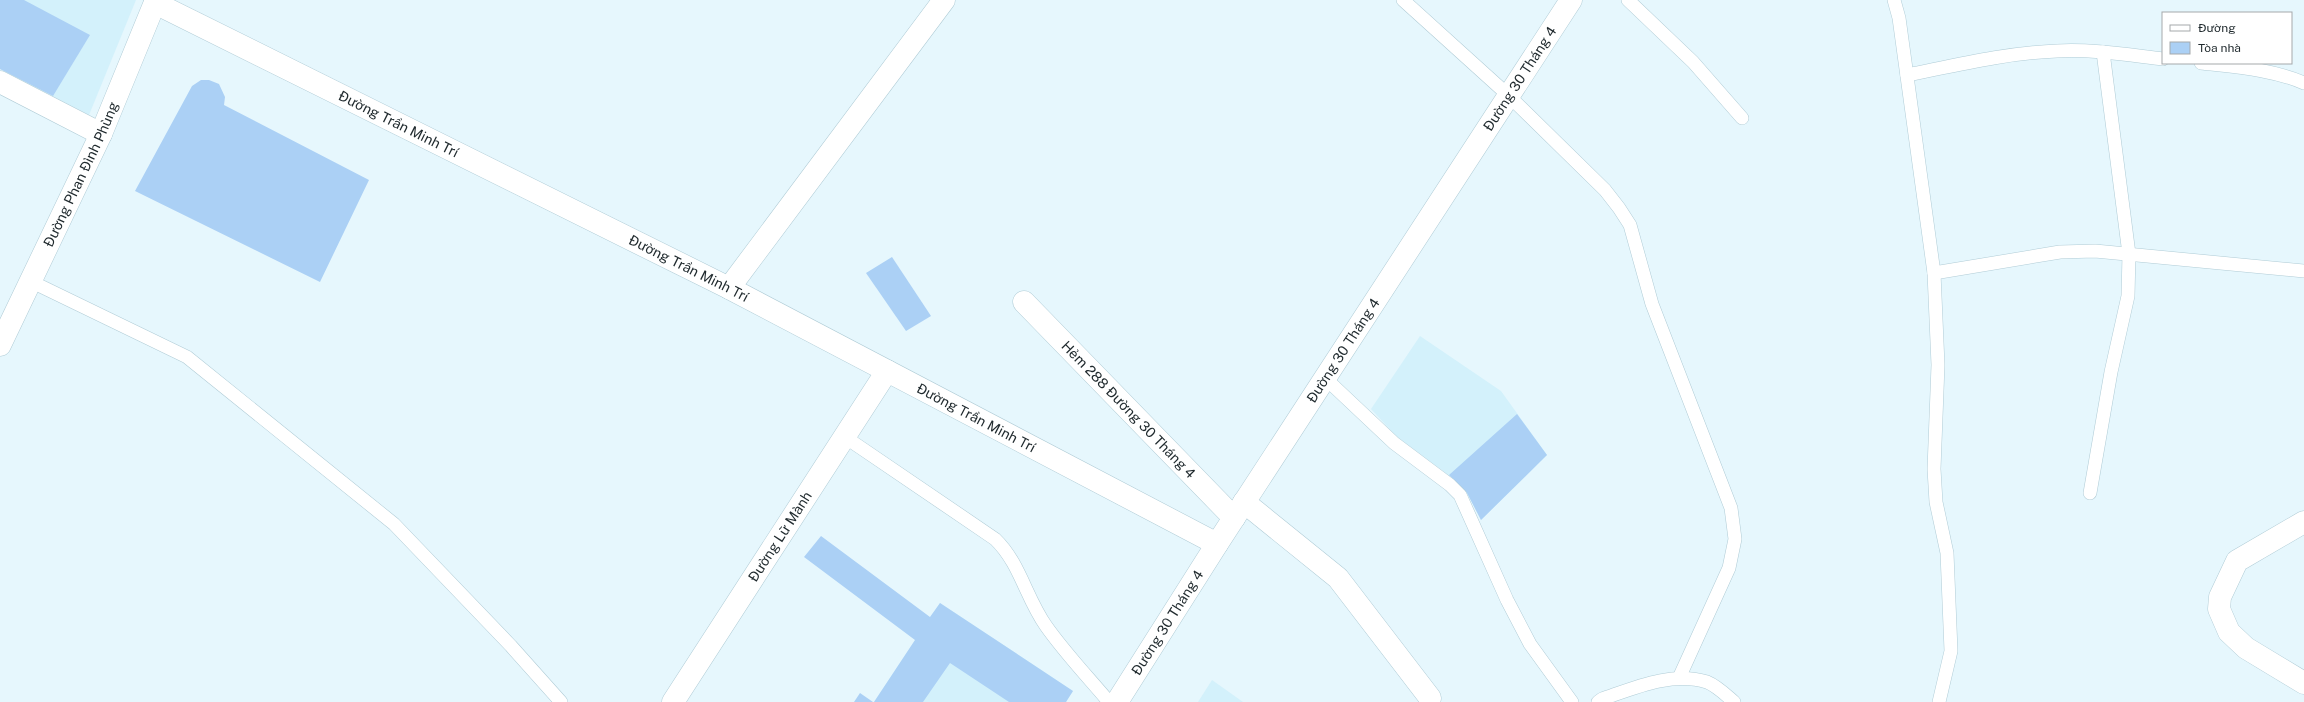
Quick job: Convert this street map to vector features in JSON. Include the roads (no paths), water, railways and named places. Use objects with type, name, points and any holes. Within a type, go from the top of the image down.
[{"type":"street","points":[[729,288],[944,0]]},
{"type":"street","name":"Đường 30 Tháng 4","points":[[1117,702],[1217,544],[1571,0]]},
{"type":"street","name":"Đường Trần Minh Trí","points":[[156,2],[729,288],[1217,544]]},
{"type":"street","name":"Đường Phan Đình Phùng","points":[[0,345],[101,134],[156,2]]},
{"type":"street","points":[[0,82],[101,134]]},
{"type":"street","name":"Hẻm 288 Đường 30 Tháng 4","points":[[1024,302],[1239,510],[1338,578],[1430,698]]},
{"type":"street","name":"Đường Lữ Mành","points":[[673,702],[887,372]]},
{"type":"street","points":[[2304,522],[2237,561],[2220,596],[2219,609],[2229,632],[2246,648],[2304,683]]},
{"type":"lane","points":[[1403,0],[1508,95],[1605,190],[1630,225],[1652,304],[1731,508],[1735,539],[1729,568],[1679,678]]},
{"type":"lane","points":[[1628,0],[1692,62],[1742,118]]},
{"type":"lane","points":[[1894,0],[1899,18],[1934,273],[1938,365],[1934,469],[1936,502],[1947,553],[1951,631],[1951,651],[1939,702]]},
{"type":"lane","points":[[1907,75],[2004,56],[2058,50],[2103,52],[2162,59]]},
{"type":"lane","points":[[2090,493],[2112,372],[2128,296],[2129,254],[2103,52]]},
{"type":"lane","points":[[2210,64],[2262,70],[2290,77],[2304,83]]},
{"type":"lane","points":[[1934,273],[2060,252],[2094,251],[2304,271]]},
{"type":"lane","points":[[30,281],[187,357],[394,524],[512,646],[561,702]]},
{"type":"lane","points":[[1325,378],[1394,443],[1450,485],[1460,495],[1507,600],[1530,644],[1572,702]]},
{"type":"lane","points":[[844,437],[995,539],[1004,548],[1018,569],[1036,611],[1046,626],[1109,702]]},
{"type":"lane","points":[[1598,702],[1602,699],[1649,684],[1679,678],[1707,682],[1720,690],[1734,702]]}]
